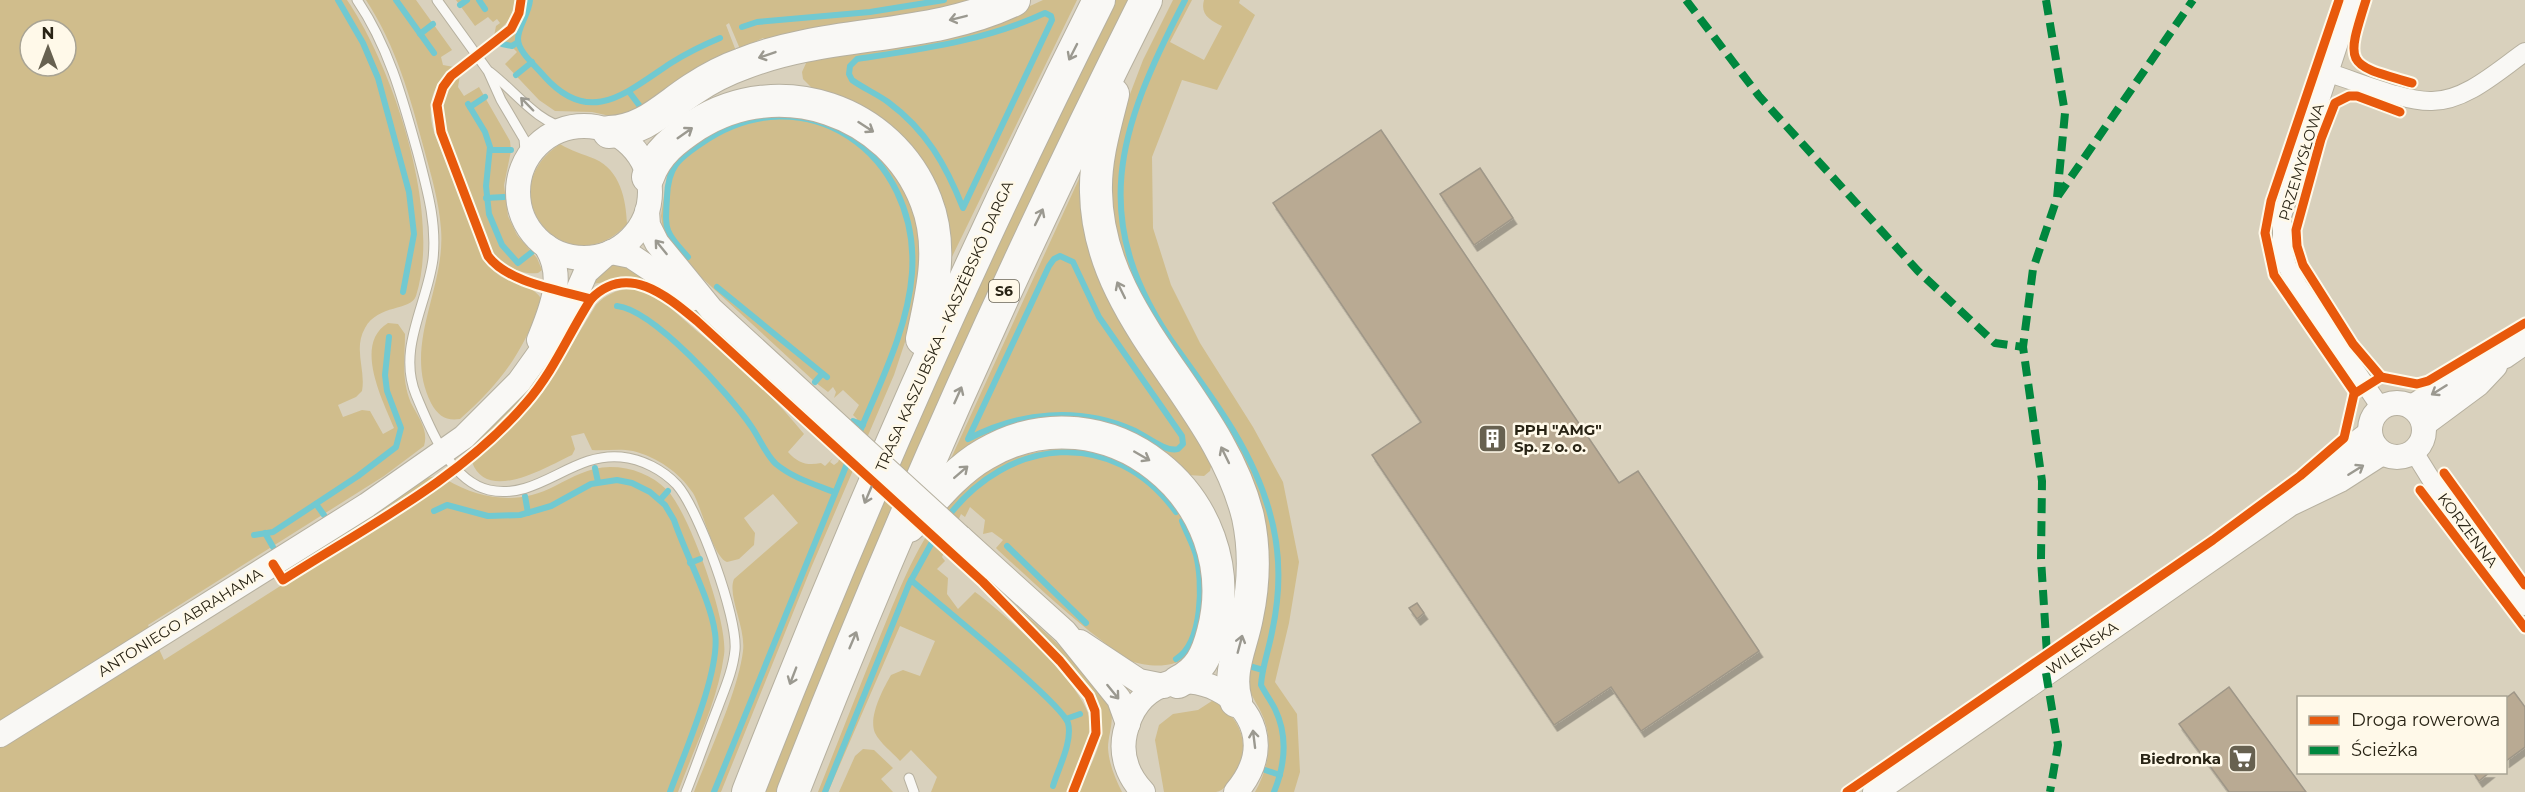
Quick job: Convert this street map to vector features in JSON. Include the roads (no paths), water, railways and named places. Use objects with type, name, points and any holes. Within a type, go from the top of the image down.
[{"type":"highway","points":[[609,132],[625,132],[640,126],[710,80],[740,64],[780,50],[957,19],[1014,0]]},
{"type":"highway","name":"TRASA KASZUBSKA – KASZËBSKÔ DARGA","points":[[748,792],[806,642],[908,404],[996,211],[1099,0]]},
{"type":"highway","name":"S6","points":[[793,792],[892,544],[1014,269],[1146,0]]},
{"type":"highway","points":[[1125,42],[1096,170],[1098,222],[1112,273],[1128,305],[1209,426],[1223,451],[1241,494],[1248,520],[1253,570],[1247,617],[1233,676],[1236,701]]},
{"type":"highway","points":[[648,177],[660,154],[708,117],[763,100],[820,105],[846,114],[878,134],[898,154],[915,177],[927,202],[933,230],[934,285],[908,404]]},
{"type":"highway","points":[[892,544],[964,469],[1008,443],[1036,435],[1066,433],[1094,436],[1146,457],[1188,495],[1202,517],[1212,542],[1218,572],[1215,623],[1209,646],[1198,668],[1171,684]]},
{"type":"main road","points":[[711,309],[631,256],[608,253],[578,258],[546,246],[531,232],[520,207],[519,180],[526,161],[544,140],[569,129],[589,127],[609,132],[627,142],[636,152],[648,177],[650,191],[647,211],[648,225],[657,243],[711,309],[1065,632],[1139,681],[1171,684],[1206,683],[1219,688],[1236,701],[1249,718],[1255,745],[1250,772],[1236,792]]},
{"type":"main road","points":[[608,253],[638,230],[647,211]]},
{"type":"main road","name":"ANTONIEGO ABRAHAMA","points":[[526,373],[550,310],[557,279],[555,262],[546,246]]},
{"type":"main road","name":"ANTONIEGO ABRAHAMA","points":[[0,735],[351,514],[444,452],[493,411],[526,373],[567,315],[586,272],[608,253]]},
{"type":"main road","points":[[2418,416],[2468,372],[2505,356],[2525,342]]},
{"type":"main road","points":[[2400,403],[2418,416],[2423,439],[2414,452],[2399,457],[2376,443],[2371,424],[2381,408],[2400,403]]},
{"type":"main road","name":"WILEŃSKA","points":[[1875,792],[2290,504],[2340,480],[2376,443]]},
{"type":"main road","points":[[1065,632],[1119,699],[1128,724]]},
{"type":"main road","points":[[1142,792],[1130,774],[1126,762],[1124,743],[1128,724],[1141,702],[1171,684]]},
{"type":"street","name":"PRZEMYSŁOWA","points":[[2353,0],[2282,216],[2282,247],[2298,286],[2381,408]]},
{"type":"street","points":[[2329,73],[2431,102],[2457,95],[2477,85],[2525,52]]},
{"type":"street","name":"KORZENNA","points":[[2414,452],[2432,481],[2525,606]]},
{"type":"lane","points":[[357,0],[377,32],[391,64],[405,106],[430,202],[434,229],[433,259],[412,338],[410,364],[414,390],[444,452],[466,478],[487,489],[507,491],[527,488],[546,481],[579,462],[608,456],[634,459],[656,468],[684,493],[695,515],[729,608],[736,639],[730,675],[686,792]]},
{"type":"lane","points":[[437,0],[488,71],[501,100],[524,140],[526,161]]},
{"type":"lane","points":[[488,71],[515,91],[539,117],[569,129]]},
{"type":"lane","points":[[909,778],[915,792]]},
{"type":"waterway","points":[[338,0],[363,43],[378,78],[409,192],[414,234],[403,292]]},
{"type":"waterway","points":[[396,0],[434,53]]},
{"type":"waterway","points":[[460,5],[467,0]]},
{"type":"waterway","points":[[479,0],[485,9]]},
{"type":"waterway","points":[[530,0],[518,34],[521,49],[561,92],[577,100],[593,102],[608,100],[624,94],[671,63],[720,38]]},
{"type":"waterway","points":[[742,27],[757,22],[870,12],[944,0]]},
{"type":"waterway","points":[[1185,0],[1143,91],[1129,133],[1122,175],[1122,217],[1130,259],[1149,303],[1178,350],[1231,426],[1262,488],[1273,525],[1278,555],[1277,601],[1261,685],[1273,706],[1282,730],[1283,761],[1274,792]]},
{"type":"waterway","points":[[1045,13],[1051,16],[1052,20],[963,208],[942,163],[924,137],[888,102],[852,80],[849,74],[850,66],[857,59],[929,47],[999,31],[1045,13]]},
{"type":"waterway","points":[[420,34],[433,24]]},
{"type":"waterway","points":[[502,44],[512,46],[518,42]]},
{"type":"waterway","points":[[516,75],[532,62]]},
{"type":"waterway","points":[[630,93],[642,109]]},
{"type":"waterway","points":[[470,107],[485,97]]},
{"type":"waterway","points":[[468,104],[485,132],[490,147],[486,186],[489,214],[502,245],[518,263],[532,252]]},
{"type":"waterway","points":[[688,257],[674,241],[666,224],[668,187],[676,165],[702,143],[741,123],[779,116],[816,121],[849,136],[876,160],[897,192],[909,230],[912,273],[899,336],[858,436]]},
{"type":"waterway","points":[[490,150],[511,150]]},
{"type":"waterway","points":[[486,198],[504,197]]},
{"type":"waterway","points":[[1060,256],[1073,262],[1099,317],[1182,436],[1183,444],[1178,449],[1173,450],[1162,446],[1133,430],[1112,422],[1071,415],[1028,418],[1008,423],[968,439],[1049,266],[1054,259],[1060,256]]},
{"type":"waterway","points":[[717,287],[827,377]]},
{"type":"waterway","points":[[617,306],[633,311],[651,322],[690,356],[741,412],[776,464],[797,477],[834,492]]},
{"type":"waterway","points":[[254,535],[273,532],[358,476],[396,447],[401,428],[387,391],[385,375],[389,337]]},
{"type":"waterway","points":[[815,382],[822,374]]},
{"type":"waterway","points":[[853,421],[863,425]]},
{"type":"waterway","points":[[714,792],[853,449]]},
{"type":"waterway","points":[[947,518],[972,491],[999,471],[1029,458],[1061,452],[1092,455],[1122,465],[1151,484],[1176,512]]},
{"type":"waterway","points":[[595,468],[598,482]]},
{"type":"waterway","points":[[434,511],[447,505],[488,516],[520,515],[551,506],[591,484],[617,480],[632,483],[650,492],[665,505],[674,520],[703,592],[715,633],[715,649],[707,690],[670,792]]},
{"type":"waterway","points":[[660,500],[668,491]]},
{"type":"waterway","points":[[525,496],[528,513]]},
{"type":"waterway","points":[[316,504],[324,515]]},
{"type":"waterway","points":[[1176,659],[1192,640],[1200,596],[1196,555],[1182,521]]},
{"type":"waterway","points":[[825,792],[909,584],[941,526]]},
{"type":"waterway","points":[[265,533],[273,547]]},
{"type":"waterway","points":[[1007,546],[1086,623]]},
{"type":"waterway","points":[[690,563],[700,559]]},
{"type":"waterway","points":[[911,580],[970,629],[1061,712],[1068,723],[1069,730],[1064,755],[1053,786]]},
{"type":"waterway","points":[[1249,666],[1263,670]]},
{"type":"waterway","points":[[1066,719],[1080,714]]},
{"type":"waterway","points":[[1265,770],[1280,775]]},
{"type":"place","name":"PPH \"AMG\" Sp. z o. o.","points":[[1493,438]]},
{"type":"place","name":"Biedronka","points":[[2242,758]]}]
